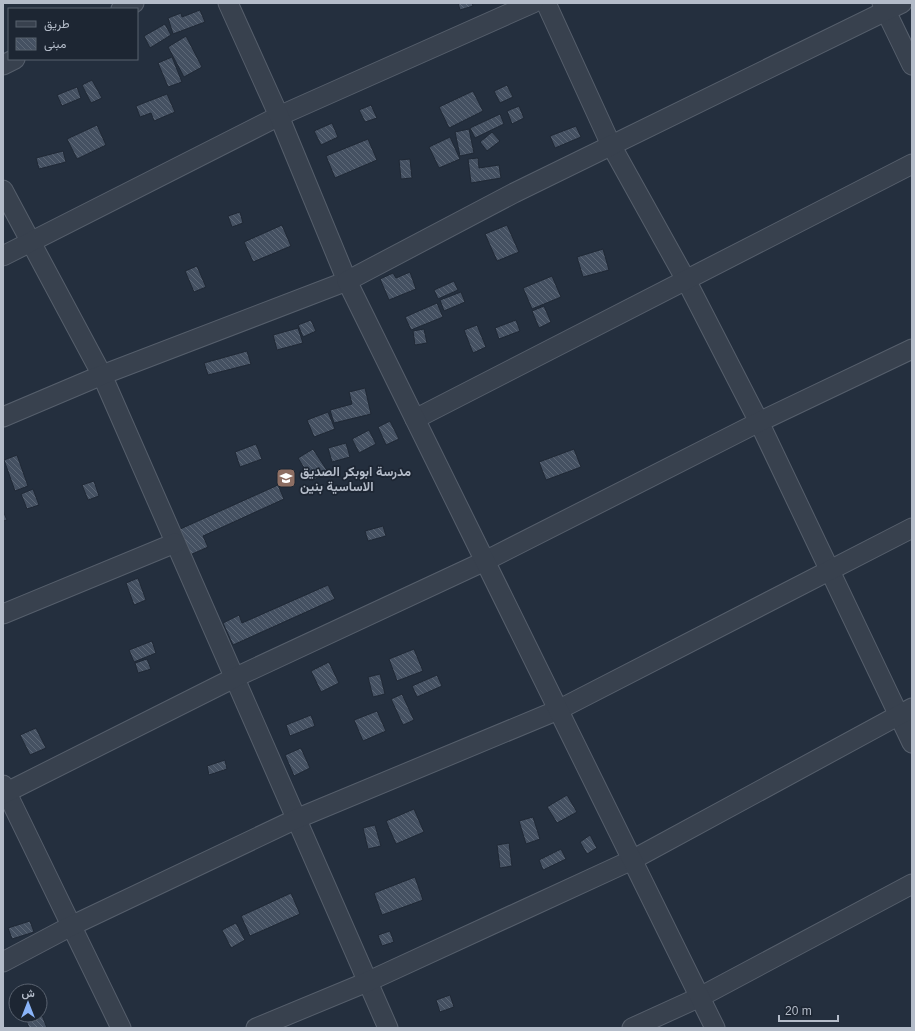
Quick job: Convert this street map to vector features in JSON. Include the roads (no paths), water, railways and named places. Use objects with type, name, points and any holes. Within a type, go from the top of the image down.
[{"type":"street","points":[[123,8],[134,3]]},
{"type":"street","points":[[228,3],[278,116],[347,281],[715,1028]]},
{"type":"street","points":[[3,256],[278,116],[533,3]]},
{"type":"street","points":[[546,3],[611,145],[686,280],[759,422],[830,570],[905,711],[912,742]]},
{"type":"street","points":[[3,417],[102,375],[347,281],[514,193],[890,6],[912,65]]},
{"type":"street","points":[[3,65],[13,60]]},
{"type":"street","points":[[415,419],[912,164]]},
{"type":"street","points":[[3,190],[102,375],[388,1028]]},
{"type":"street","points":[[121,1028],[4,791],[234,678],[485,561],[759,422],[912,349]]},
{"type":"street","points":[[3,962],[71,926],[296,819],[558,710],[912,528]]},
{"type":"street","points":[[3,614],[175,543]]},
{"type":"street","points":[[256,1028],[368,982],[632,860],[905,711]]},
{"type":"street","points":[[632,1028],[700,997],[912,884]]},
{"type":"place","name":"مدرسة ابوبكر الصديق الاساسية بنين","points":[[286,478]]}]
